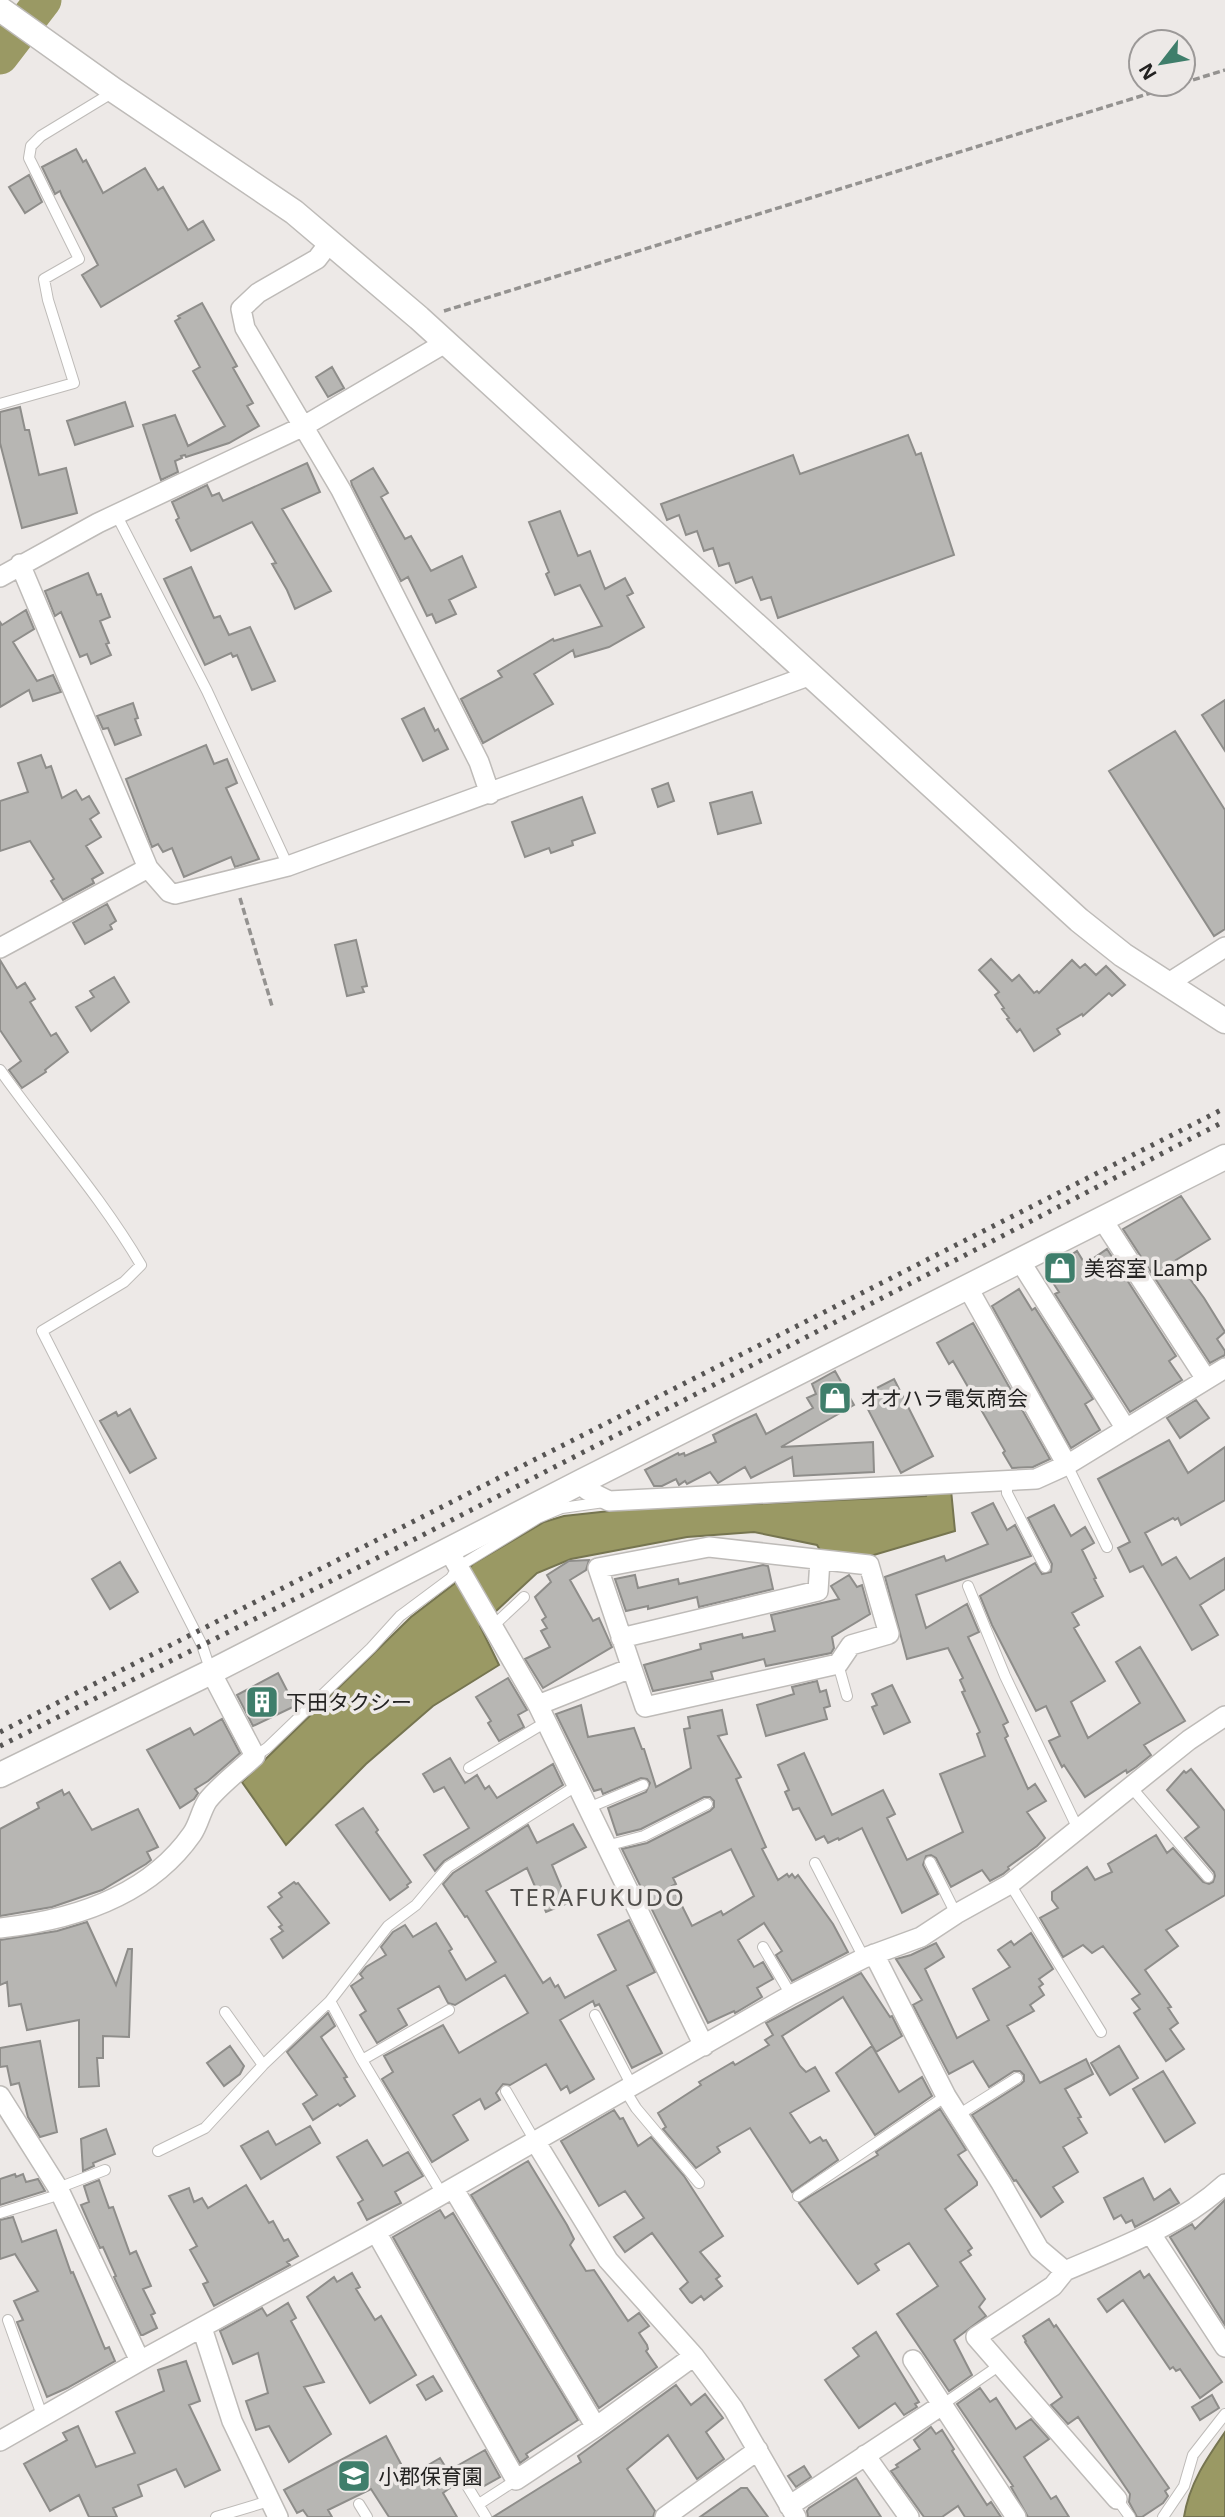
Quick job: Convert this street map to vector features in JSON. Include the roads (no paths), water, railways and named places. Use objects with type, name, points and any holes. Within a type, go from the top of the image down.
[{"type":"street","points":[[1,6],[43,41],[294,212],[419,318],[1079,920],[1123,955],[1225,1021]]},
{"type":"street","points":[[330,242],[317,260],[258,293],[241,309],[245,328],[341,490],[479,762],[490,794]]},
{"type":"street","points":[[0,577],[116,514],[304,426],[445,343]]},
{"type":"street","points":[[20,564],[148,868],[169,892],[175,894],[288,866],[811,676]]},
{"type":"street","points":[[0,948],[148,868]]},
{"type":"street","points":[[1167,984],[1225,947]]},
{"type":"street","points":[[0,1775],[211,1672],[453,1559],[581,1482],[1225,1157]]},
{"type":"street","points":[[1102,1219],[1206,1379]]},
{"type":"street","points":[[1020,1261],[1126,1429]]},
{"type":"street","points":[[968,1288],[1067,1465]]},
{"type":"street","points":[[581,1482],[587,1490],[609,1501],[1036,1479],[1067,1465],[1225,1367]]},
{"type":"street","points":[[709,1547],[869,1565],[889,1634],[851,1645],[838,1664],[645,1707],[621,1638],[598,1568],[709,1547]]},
{"type":"street","points":[[453,1559],[542,1713],[704,2046]]},
{"type":"street","points":[[621,1638],[818,1591],[820,1560]]},
{"type":"street","points":[[542,1713],[631,1668]]},
{"type":"street","points":[[0,1928],[63,1916],[112,1900],[138,1888],[193,1833],[207,1801],[255,1756],[211,1672]]},
{"type":"street","points":[[0,2441],[376,2232],[791,1995],[869,1956],[921,1937],[1010,1884],[1189,1740],[1225,1716]]},
{"type":"street","points":[[869,1956],[946,2096],[1039,2249],[1065,2271]]},
{"type":"street","points":[[3,2109],[60,2191],[140,2361]]},
{"type":"street","points":[[535,2141],[608,2260],[694,2356],[733,2408],[792,2511],[865,2455],[942,2405]]},
{"type":"street","points":[[1117,2499],[976,2337],[1053,2286],[1065,2271],[1151,2234],[1206,2201],[1225,2184]]},
{"type":"street","points":[[447,2191],[596,2427]]},
{"type":"street","points":[[376,2232],[516,2480],[596,2427],[694,2356]]},
{"type":"street","points":[[1151,2234],[1225,2347]]},
{"type":"street","points":[[202,2328],[232,2421],[274,2509]]},
{"type":"street","points":[[913,2360],[1016,2517]]},
{"type":"street","points":[[672,2515],[758,2450]]},
{"type":"street","points":[[865,2455],[909,2517]]},
{"type":"lane","points":[[0,404],[75,383],[48,300],[44,279],[79,259],[29,158],[31,146],[41,136],[115,91]]},
{"type":"lane","points":[[116,514],[213,703],[288,866]]},
{"type":"lane","points":[[0,1070],[115,1221],[141,1265],[124,1282],[42,1331],[196,1633],[211,1672]]},
{"type":"lane","points":[[1067,1465],[1107,1547]]},
{"type":"lane","points":[[1007,1480],[1007,1493],[1045,1567]]},
{"type":"lane","points":[[255,1756],[371,1648],[400,1616],[451,1578],[453,1559],[562,1508],[609,1501]]},
{"type":"lane","points":[[968,1587],[1005,1676],[1078,1829]]},
{"type":"lane","points":[[492,1628],[524,1597]]},
{"type":"lane","points":[[838,1664],[848,1696]]},
{"type":"lane","points":[[469,1768],[542,1713]]},
{"type":"lane","points":[[587,1808],[643,1785]]},
{"type":"lane","points":[[158,2151],[205,2128],[263,2064],[330,2001],[388,1926],[416,1905],[449,1867],[576,1786]]},
{"type":"lane","points":[[1131,1787],[1208,1877]]},
{"type":"lane","points":[[606,1846],[644,1836],[707,1804]]},
{"type":"lane","points":[[930,1862],[956,1914]]},
{"type":"lane","points":[[815,1863],[869,1956]]},
{"type":"lane","points":[[1010,1884],[1101,2032]]},
{"type":"lane","points":[[763,1947],[791,1995]]},
{"type":"lane","points":[[330,2001],[362,2060],[447,2191]]},
{"type":"lane","points":[[362,2060],[449,2010]]},
{"type":"lane","points":[[225,2012],[263,2064]]},
{"type":"lane","points":[[595,2015],[636,2108],[699,2183]]},
{"type":"lane","points":[[958,2115],[1017,2078]]},
{"type":"lane","points":[[506,2091],[535,2141]]},
{"type":"lane","points":[[798,2196],[946,2096]]},
{"type":"lane","points":[[0,2213],[60,2191],[105,2170]]},
{"type":"lane","points":[[8,2320],[43,2418]]},
{"type":"lane","points":[[942,2405],[1000,2365]]},
{"type":"lane","points":[[1163,2517],[1184,2486],[1193,2455],[1225,2414]]},
{"type":"lane","points":[[479,2504],[516,2480]]},
{"type":"lane","points":[[466,2484],[486,2517]]},
{"type":"lane","points":[[1117,2499],[1130,2517]]},
{"type":"lane","points":[[359,2504],[367,2517]]},
{"type":"lane","points":[[216,2517],[274,2509]]},
{"type":"waterway","points":[[0,56],[43,0]]},
{"type":"railway","points":[[0,1732],[1225,1108]]},
{"type":"railway","points":[[0,1746],[415,1539],[1225,1121]]},
{"type":"place","name":"美容室 Lamp","points":[[1060,1268]]},
{"type":"place","name":"オオハラ電気商会","points":[[835,1398]]},
{"type":"place","name":"下田タクシー","points":[[262,1702]]},
{"type":"place","name":"小郡保育園","points":[[354,2476]]},
{"type":"district","name":"TERAFUKUDO","points":[[598,1896]]}]
